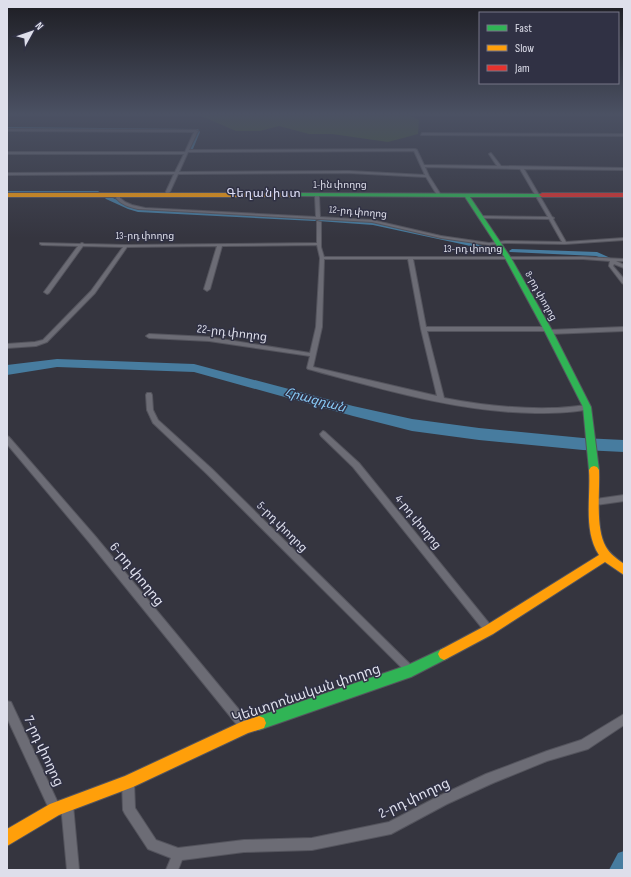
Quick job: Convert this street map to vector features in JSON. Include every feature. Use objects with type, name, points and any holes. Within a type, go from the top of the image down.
[{"type":"main road","name":"1-ին փողոց","points":[[7,195],[624,195]]},
{"type":"main road","name":"8-րդ փողոց","points":[[467,196],[499,242],[548,331],[587,409]]},
{"type":"main road","points":[[587,409],[596,483],[594,521],[600,545],[606,556],[624,570]]},
{"type":"main road","name":"Կենտրոնական փողոց","points":[[7,838],[55,809],[128,782],[246,727],[411,671],[489,630],[606,556]]},
{"type":"street","points":[[166,196],[185,156]]},
{"type":"street","points":[[418,156],[427,176],[439,195]]},
{"type":"street","points":[[492,156],[500,168]]},
{"type":"street","points":[[422,166],[624,169]]},
{"type":"street","points":[[522,168],[565,243]]},
{"type":"street","points":[[7,174],[349,172],[427,176]]},
{"type":"street","name":"12-րդ փողոց","points":[[119,195],[118,198],[127,205],[145,209],[319,220],[372,221],[455,239],[489,244],[499,242],[565,243],[624,238]]},
{"type":"street","points":[[317,196],[319,244],[322,258],[319,327],[310,368],[419,394],[524,411],[587,409]]},
{"type":"street","points":[[482,217],[552,218]]},
{"type":"street","name":"13-րդ փողոց","points":[[42,244],[126,246],[319,244]]},
{"type":"street","points":[[47,292],[82,244]]},
{"type":"street","points":[[207,290],[220,245]]},
{"type":"street","points":[[7,346],[36,344],[45,341],[93,292],[126,246]]},
{"type":"street","name":"13-րդ փողոց","points":[[322,258],[508,258],[600,259],[612,261],[624,260]]},
{"type":"street","points":[[410,258],[424,329],[441,398]]},
{"type":"street","points":[[612,261],[624,267]]},
{"type":"street","points":[[612,261],[612,266],[624,282]]},
{"type":"street","points":[[424,329],[548,331],[624,329]]},
{"type":"street","name":"22-րդ փողոց","points":[[149,336],[209,339],[312,355]]},
{"type":"street","name":"5-րդ փողոց","points":[[149,395],[150,410],[155,421],[209,472],[411,671]]},
{"type":"street","name":"4-րդ փողոց","points":[[324,434],[356,465],[489,630]]},
{"type":"street","name":"6-րդ փողոց","points":[[7,439],[92,539],[246,727]]},
{"type":"street","points":[[596,502],[624,498]]},
{"type":"street","name":"7-րդ փողոց","points":[[7,706],[55,809]]},
{"type":"street","name":"2-րդ փողոց","points":[[128,782],[129,810],[152,845],[178,854],[244,846],[312,844],[391,828],[443,800],[490,778],[547,756],[584,745],[624,719]]},
{"type":"street","points":[[67,805],[73,870]]},
{"type":"street","points":[[172,870],[178,854]]},
{"type":"waterway","points":[[7,193],[98,193]]},
{"type":"waterway","points":[[108,198],[138,210],[315,219]]},
{"type":"waterway","points":[[320,220],[373,223],[467,243],[496,251]]},
{"type":"waterway","points":[[512,251],[597,254],[612,260]]},
{"type":"waterway","name":"Հրազդան","points":[[7,370],[57,363],[194,368],[353,411],[412,425],[479,434],[583,444],[624,446]]},
{"type":"waterway","points":[[617,870],[624,859]]},
{"type":"traffic: fast","points":[[294,195],[542,195]]},
{"type":"traffic: fast","points":[[467,196],[508,258],[549,332],[587,407],[594,470]]},
{"type":"traffic: fast","points":[[259,723],[411,671],[444,654]]},
{"type":"traffic: slow","points":[[7,195],[294,195]]},
{"type":"traffic: slow","points":[[594,470],[594,515],[597,539],[601,549],[607,557],[624,570]]},
{"type":"traffic: slow","points":[[444,654],[489,630],[606,556]]},
{"type":"traffic: slow","points":[[7,838],[55,809],[128,782],[246,727],[259,723]]},
{"type":"traffic: jam","points":[[542,195],[624,195]]},
{"type":"district","name":"Գեղանիստ","points":[[264,193]]}]
